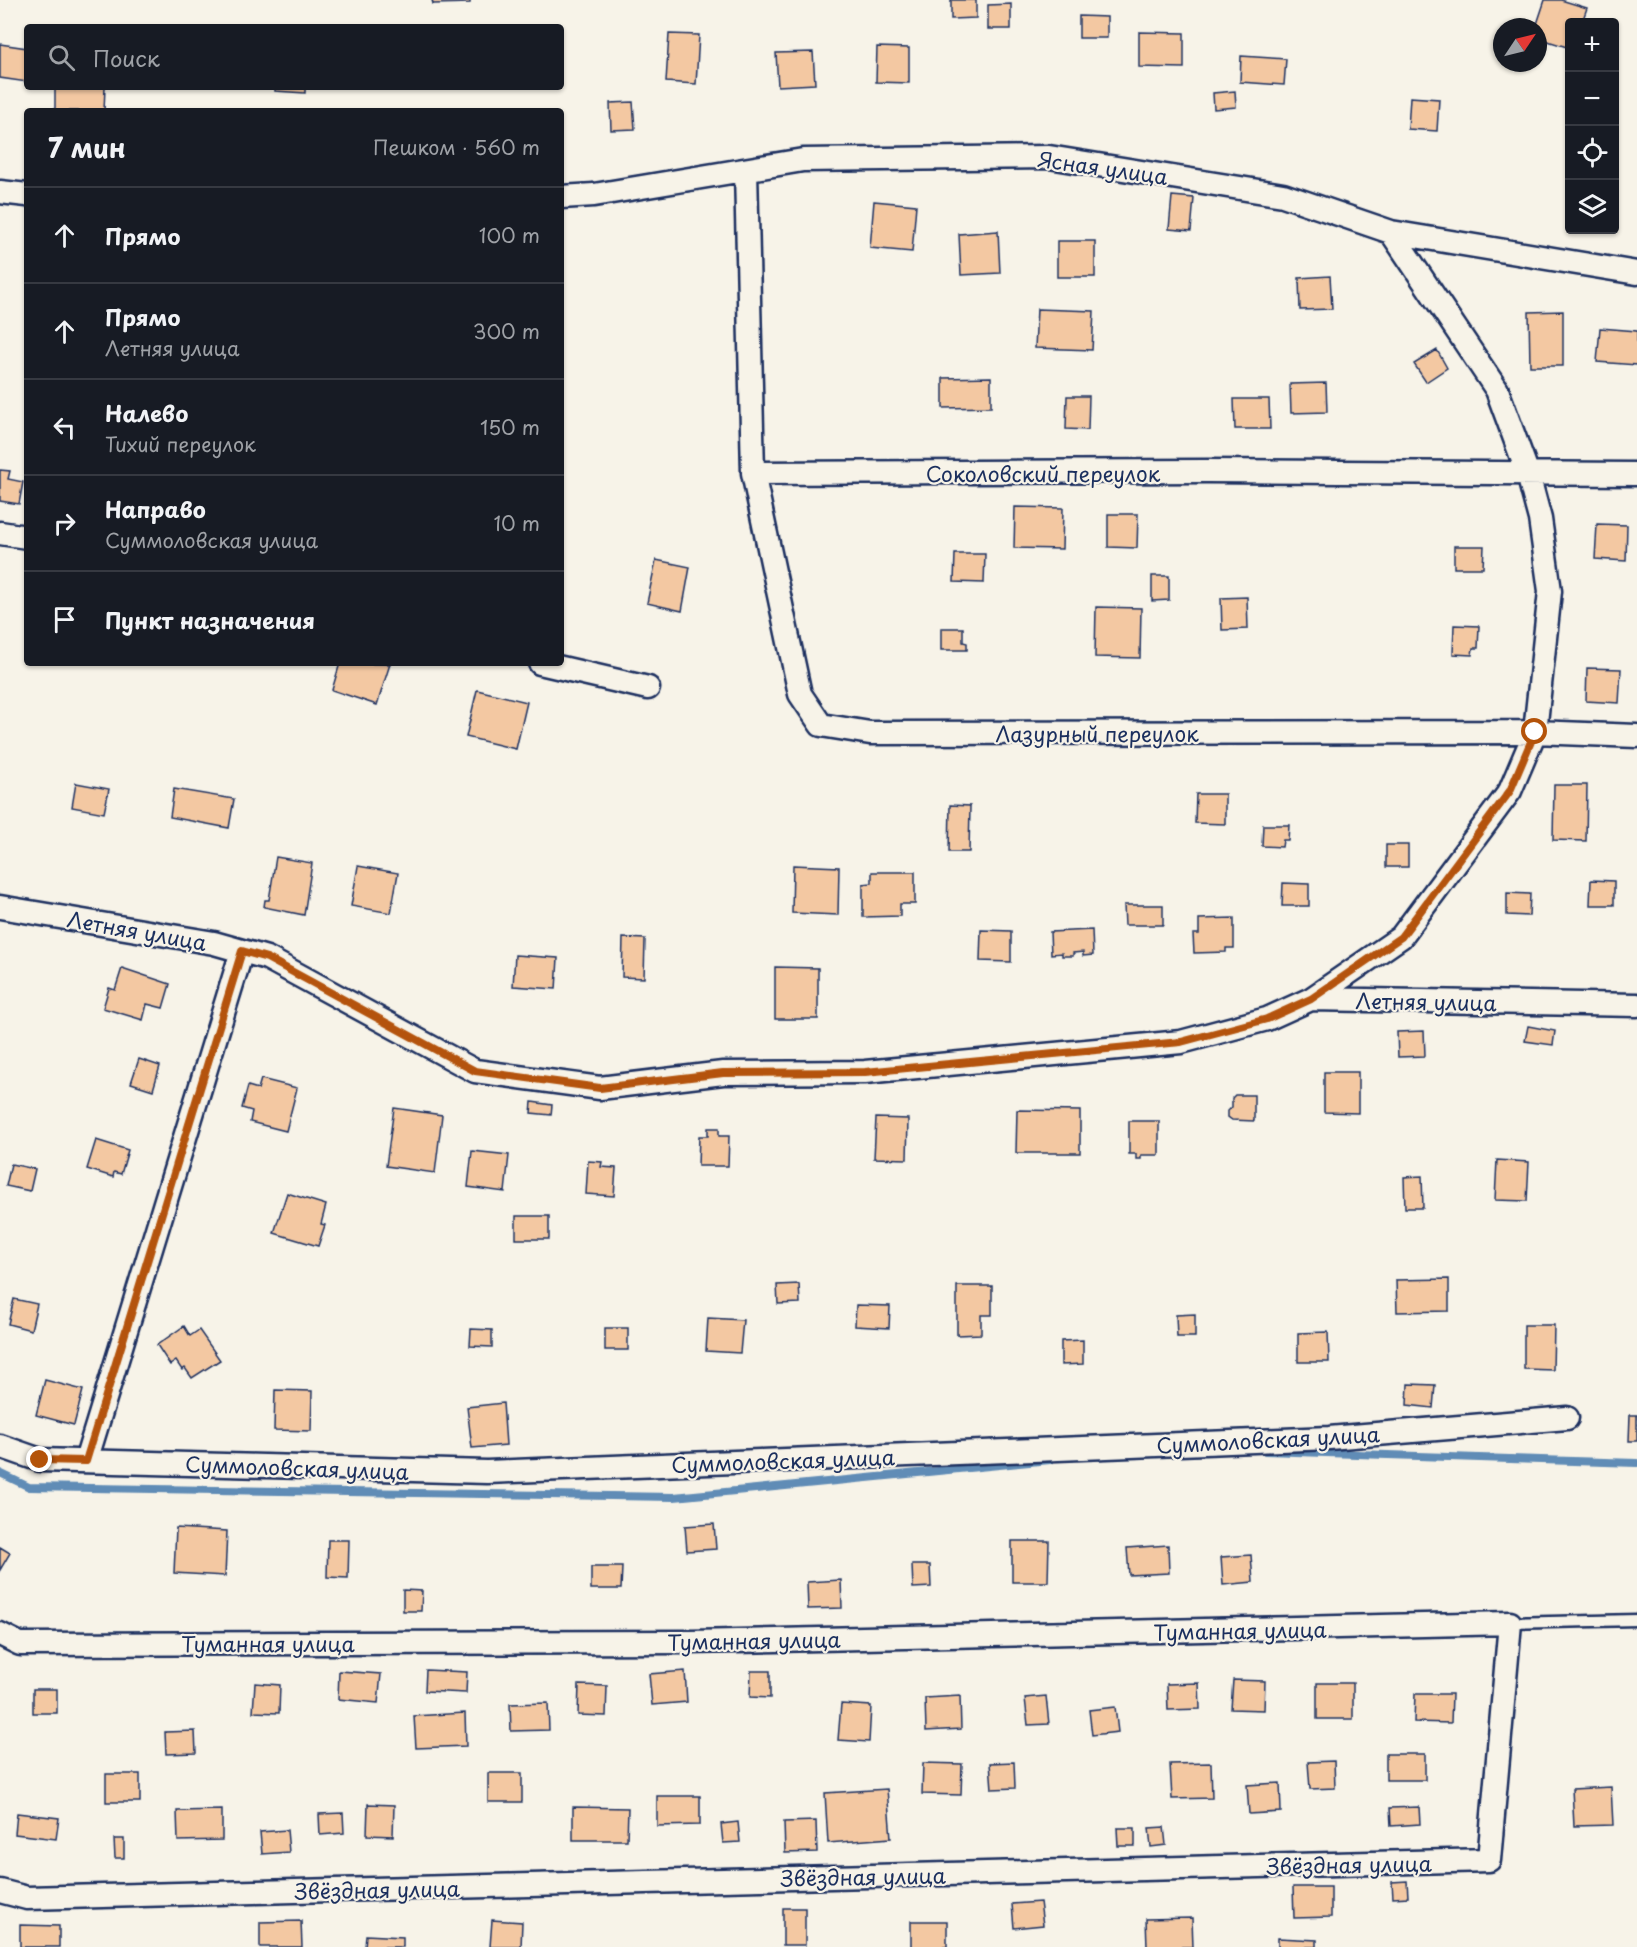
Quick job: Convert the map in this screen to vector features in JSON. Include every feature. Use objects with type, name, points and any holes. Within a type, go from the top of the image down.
[{"type":"street","name":"Ясная улица","points":[[564,197],[594,195],[803,160],[1049,157],[1283,195],[1391,232],[1637,273]]},
{"type":"street","points":[[746,170],[753,473]]},
{"type":"street","points":[[0,192],[24,195]]},
{"type":"street","points":[[1311,999],[1401,937],[1510,791],[1535,732],[1550,591],[1540,519],[1528,474],[1497,390],[1391,232]]},
{"type":"street","name":"Соколовский переулок","points":[[753,473],[1207,471],[1637,474]]},
{"type":"street","name":"Лазурный переулок","points":[[753,473],[800,694],[821,725],[870,733],[1535,732],[1637,736]]},
{"type":"street","points":[[0,533],[24,537]]},
{"type":"street","points":[[553,666],[648,688]]},
{"type":"street","name":"Летняя улица","points":[[0,907],[214,943],[267,958],[475,1071],[600,1088],[723,1073],[865,1072],[1181,1042],[1267,1019],[1311,999],[1637,1005]]},
{"type":"street","points":[[86,1461],[242,951]]},
{"type":"street","name":"Суммоловская улица","points":[[0,1446],[40,1460],[487,1472],[1329,1438],[1567,1418]]},
{"type":"street","name":"Туманная улица","points":[[0,1634],[20,1644],[691,1642],[1510,1623]]},
{"type":"street","name":"Звёздная улица","points":[[0,1891],[27,1898],[1489,1860],[1510,1623]]},
{"type":"lane","points":[[1510,1623],[1637,1620]]},
{"type":"building","points":[[432,0],[470,0],[470,3],[433,4]]},
{"type":"building","points":[[951,0],[976,0],[976,18],[951,19]]},
{"type":"building","points":[[1545,0],[1561,0],[1587,8],[1583,18],[1565,18],[1565,46],[1547,41],[1547,18],[1539,18]]},
{"type":"building","points":[[1011,4],[1011,29],[988,29],[988,5]]},
{"type":"building","points":[[1079,16],[1107,17],[1107,38],[1079,38]]},
{"type":"building","points":[[1139,32],[1184,33],[1184,68],[1139,67]]},
{"type":"building","points":[[669,34],[699,35],[696,84],[666,82]]},
{"type":"building","points":[[0,44],[24,48],[24,82],[0,78]]},
{"type":"building","points":[[877,47],[909,48],[909,83],[876,82]]},
{"type":"building","points":[[813,52],[815,84],[778,86],[776,53]]},
{"type":"building","points":[[1241,56],[1286,59],[1284,85],[1240,82]]},
{"type":"building","points":[[55,90],[105,90],[104,108],[55,108]]},
{"type":"building","points":[[305,90],[305,93],[275,91]]},
{"type":"building","points":[[1235,91],[1236,107],[1214,109],[1213,93]]},
{"type":"building","points":[[1410,97],[1439,99],[1437,131],[1408,129]]},
{"type":"building","points":[[633,102],[635,129],[611,130],[610,103]]},
{"type":"building","points":[[1172,196],[1194,198],[1191,231],[1169,229]]},
{"type":"building","points":[[874,201],[916,205],[912,252],[870,248]]},
{"type":"building","points":[[998,231],[1000,273],[961,275],[959,234]]},
{"type":"building","points":[[1057,241],[1095,241],[1095,277],[1057,277]]},
{"type":"building","points":[[1330,276],[1332,309],[1300,310],[1299,278]]},
{"type":"building","points":[[1037,309],[1094,311],[1092,350],[1035,348]]},
{"type":"building","points":[[1563,311],[1563,366],[1530,366],[1529,312]]},
{"type":"building","points":[[1600,328],[1637,331],[1637,365],[1597,362]]},
{"type":"building","points":[[1437,350],[1447,368],[1426,382],[1414,364]]},
{"type":"building","points":[[991,377],[991,407],[943,408],[943,378]]},
{"type":"building","points":[[1326,383],[1327,412],[1291,413],[1290,384]]},
{"type":"building","points":[[1067,396],[1089,396],[1088,430],[1066,429]]},
{"type":"building","points":[[1234,399],[1269,399],[1270,429],[1235,429]]},
{"type":"building","points":[[0,470],[10,471],[8,479],[23,482],[19,504],[0,501]]},
{"type":"building","points":[[1015,507],[1063,508],[1062,549],[1014,548]]},
{"type":"building","points":[[1108,514],[1138,514],[1137,548],[1108,547]]},
{"type":"building","points":[[1597,524],[1627,525],[1626,561],[1595,559]]},
{"type":"building","points":[[1454,546],[1484,546],[1483,568],[1454,568]]},
{"type":"building","points":[[955,554],[985,554],[984,583],[954,582]]},
{"type":"building","points":[[656,560],[690,567],[682,611],[647,603]]},
{"type":"building","points":[[1152,576],[1169,576],[1169,600],[1152,601]]},
{"type":"building","points":[[1247,597],[1248,629],[1222,630],[1221,598]]},
{"type":"building","points":[[1096,607],[1141,608],[1140,658],[1095,657]]},
{"type":"building","points":[[1454,625],[1479,626],[1478,648],[1473,648],[1472,655],[1453,654]]},
{"type":"building","points":[[941,628],[963,628],[963,642],[967,643],[967,650],[941,650]]},
{"type":"building","points":[[339,666],[389,666],[377,705],[332,690]]},
{"type":"building","points":[[1587,668],[1621,669],[1619,703],[1586,701]]},
{"type":"building","points":[[477,690],[527,702],[516,749],[466,737]]},
{"type":"building","points":[[76,783],[109,789],[104,813],[72,807]]},
{"type":"building","points":[[1554,785],[1587,785],[1586,841],[1553,840]]},
{"type":"building","points":[[174,789],[234,799],[229,828],[170,817]]},
{"type":"building","points":[[1196,794],[1225,794],[1225,824],[1195,823]]},
{"type":"building","points":[[950,805],[970,806],[969,852],[949,852]]},
{"type":"building","points":[[1263,825],[1289,825],[1288,840],[1283,840],[1282,847],[1262,846]]},
{"type":"building","points":[[1386,845],[1408,845],[1408,867],[1386,867]]},
{"type":"building","points":[[276,857],[312,863],[304,915],[264,907],[265,900],[269,900]]},
{"type":"building","points":[[793,865],[839,867],[838,915],[792,913]]},
{"type":"building","points":[[358,866],[398,873],[391,913],[351,906]]},
{"type":"building","points":[[872,872],[915,872],[915,904],[900,904],[900,916],[863,917],[863,884],[872,883]]},
{"type":"building","points":[[1591,880],[1614,881],[1614,905],[1590,905]]},
{"type":"building","points":[[1283,883],[1309,884],[1309,906],[1282,906]]},
{"type":"building","points":[[1507,893],[1530,894],[1529,916],[1507,915]]},
{"type":"building","points":[[1124,905],[1163,905],[1163,925],[1125,925]]},
{"type":"building","points":[[1234,918],[1234,948],[1226,948],[1226,952],[1194,953],[1193,934],[1199,934],[1199,919]]},
{"type":"building","points":[[981,930],[1011,931],[1011,962],[980,961]]},
{"type":"building","points":[[1092,930],[1093,955],[1083,956],[1083,952],[1073,953],[1073,956],[1062,956],[1062,953],[1051,954],[1050,932]]},
{"type":"building","points":[[623,938],[645,939],[644,978],[622,977]]},
{"type":"building","points":[[515,955],[558,958],[556,989],[513,986]]},
{"type":"building","points":[[775,967],[818,968],[818,1019],[775,1019]]},
{"type":"building","points":[[122,968],[170,984],[163,1008],[147,1004],[143,1020],[103,1008],[109,988],[115,990]]},
{"type":"building","points":[[1528,1026],[1555,1031],[1553,1045],[1525,1041]]},
{"type":"building","points":[[1424,1031],[1425,1056],[1398,1057],[1397,1032]]},
{"type":"building","points":[[139,1059],[160,1066],[153,1090],[131,1083]]},
{"type":"building","points":[[1324,1072],[1358,1072],[1358,1113],[1324,1112]]},
{"type":"building","points":[[261,1079],[297,1088],[286,1131],[250,1122],[252,1111],[242,1108],[248,1086],[258,1089]]},
{"type":"building","points":[[1235,1095],[1254,1095],[1254,1121],[1232,1120],[1228,1117],[1228,1111],[1232,1107],[1232,1098]]},
{"type":"building","points":[[532,1102],[552,1105],[551,1115],[531,1113]]},
{"type":"building","points":[[394,1108],[442,1115],[435,1173],[386,1166]]},
{"type":"building","points":[[1017,1110],[1080,1111],[1080,1153],[1016,1153]]},
{"type":"building","points":[[876,1118],[908,1119],[907,1159],[874,1158]]},
{"type":"building","points":[[1129,1121],[1159,1121],[1159,1155],[1141,1155],[1141,1159],[1136,1159],[1136,1154],[1129,1154]]},
{"type":"building","points":[[708,1128],[719,1128],[719,1136],[729,1136],[728,1166],[698,1166],[699,1136],[708,1136]]},
{"type":"building","points":[[96,1140],[128,1150],[121,1174],[114,1172],[113,1177],[87,1169]]},
{"type":"building","points":[[472,1151],[509,1155],[505,1192],[468,1187]]},
{"type":"building","points":[[1497,1160],[1529,1162],[1527,1201],[1495,1200]]},
{"type":"building","points":[[588,1161],[602,1162],[601,1167],[616,1168],[614,1196],[586,1194]]},
{"type":"building","points":[[11,1164],[35,1169],[30,1191],[6,1186]]},
{"type":"building","points":[[1422,1176],[1423,1208],[1405,1208],[1404,1177]]},
{"type":"building","points":[[287,1193],[326,1205],[321,1224],[325,1225],[318,1246],[274,1233]]},
{"type":"building","points":[[516,1216],[549,1216],[549,1239],[516,1239]]},
{"type":"building","points":[[1449,1279],[1449,1311],[1397,1312],[1396,1280]]},
{"type":"building","points":[[799,1284],[800,1303],[778,1304],[777,1285]]},
{"type":"building","points":[[957,1286],[992,1286],[992,1315],[981,1315],[981,1334],[957,1335]]},
{"type":"building","points":[[14,1299],[37,1304],[31,1330],[8,1324]]},
{"type":"building","points":[[856,1305],[890,1306],[889,1328],[855,1326]]},
{"type":"building","points":[[1195,1314],[1195,1337],[1177,1337],[1176,1315]]},
{"type":"building","points":[[708,1318],[743,1320],[740,1353],[706,1351]]},
{"type":"building","points":[[1524,1325],[1554,1325],[1553,1370],[1524,1369]]},
{"type":"building","points":[[184,1326],[190,1336],[199,1330],[220,1360],[192,1378],[176,1361],[170,1365],[157,1345]]},
{"type":"building","points":[[605,1328],[628,1328],[628,1350],[605,1350]]},
{"type":"building","points":[[471,1329],[492,1330],[492,1347],[470,1346]]},
{"type":"building","points":[[1328,1332],[1329,1362],[1298,1362],[1298,1333]]},
{"type":"building","points":[[1083,1340],[1083,1364],[1061,1365],[1061,1341]]},
{"type":"building","points":[[45,1380],[83,1390],[74,1425],[36,1415]]},
{"type":"building","points":[[1408,1384],[1435,1385],[1433,1408],[1407,1405]]},
{"type":"building","points":[[275,1390],[312,1391],[311,1431],[274,1430]]},
{"type":"building","points":[[503,1403],[506,1445],[472,1448],[467,1407]]},
{"type":"building","points":[[1630,1415],[1637,1415],[1637,1441],[1629,1441]]},
{"type":"building","points":[[714,1524],[716,1549],[687,1551],[685,1526]]},
{"type":"building","points":[[176,1528],[227,1531],[225,1576],[174,1573]]},
{"type":"building","points":[[328,1540],[349,1540],[348,1578],[327,1577]]},
{"type":"building","points":[[1012,1541],[1049,1541],[1048,1582],[1012,1582]]},
{"type":"building","points":[[1168,1545],[1169,1573],[1129,1575],[1127,1548]]},
{"type":"building","points":[[0,1547],[10,1553],[0,1570]]},
{"type":"building","points":[[1251,1555],[1253,1582],[1223,1585],[1221,1557]]},
{"type":"building","points":[[912,1565],[930,1565],[931,1587],[913,1588]]},
{"type":"building","points":[[591,1567],[622,1567],[621,1589],[591,1589]]},
{"type":"building","points":[[841,1580],[842,1608],[808,1609],[807,1582]]},
{"type":"building","points":[[403,1590],[422,1591],[421,1611],[403,1611]]},
{"type":"building","points":[[426,1670],[467,1672],[466,1693],[425,1691]]},
{"type":"building","points":[[339,1671],[381,1674],[378,1703],[338,1699]]},
{"type":"building","points":[[685,1671],[687,1702],[652,1705],[649,1674]]},
{"type":"building","points":[[751,1671],[770,1671],[770,1698],[750,1697]]},
{"type":"building","points":[[1233,1680],[1265,1681],[1264,1710],[1231,1709]]},
{"type":"building","points":[[255,1683],[280,1685],[279,1713],[253,1712]]},
{"type":"building","points":[[1199,1683],[1200,1709],[1168,1710],[1167,1684]]},
{"type":"building","points":[[1317,1683],[1353,1683],[1353,1719],[1317,1719]]},
{"type":"building","points":[[579,1685],[607,1686],[606,1716],[578,1715]]},
{"type":"building","points":[[33,1689],[57,1689],[57,1713],[33,1713]]},
{"type":"building","points":[[1415,1694],[1452,1694],[1451,1723],[1414,1722]]},
{"type":"building","points":[[960,1696],[961,1729],[926,1731],[925,1698]]},
{"type":"building","points":[[1046,1696],[1049,1724],[1028,1725],[1025,1698]]},
{"type":"building","points":[[548,1703],[549,1730],[511,1731],[510,1704]]},
{"type":"building","points":[[841,1704],[871,1706],[869,1742],[838,1740]]},
{"type":"building","points":[[1115,1707],[1118,1732],[1092,1735],[1089,1710]]},
{"type":"building","points":[[465,1713],[466,1746],[416,1748],[414,1716]]},
{"type":"building","points":[[195,1731],[196,1753],[166,1754],[165,1732]]},
{"type":"building","points":[[1386,1754],[1425,1754],[1425,1780],[1386,1780]]},
{"type":"building","points":[[1334,1761],[1335,1788],[1310,1789],[1308,1762]]},
{"type":"building","points":[[1014,1762],[1015,1788],[992,1789],[990,1763]]},
{"type":"building","points":[[923,1763],[962,1764],[961,1795],[922,1794]]},
{"type":"building","points":[[1211,1763],[1212,1798],[1172,1799],[1170,1764]]},
{"type":"building","points":[[488,1773],[522,1773],[522,1802],[488,1802]]},
{"type":"building","points":[[106,1774],[140,1774],[140,1802],[106,1802]]},
{"type":"building","points":[[1280,1783],[1281,1812],[1249,1814],[1247,1785]]},
{"type":"building","points":[[1611,1787],[1613,1825],[1574,1826],[1572,1789]]},
{"type":"building","points":[[887,1789],[891,1838],[828,1843],[825,1793]]},
{"type":"building","points":[[657,1796],[700,1796],[700,1825],[657,1826]]},
{"type":"building","points":[[368,1804],[394,1805],[393,1836],[367,1835]]},
{"type":"building","points":[[573,1807],[628,1808],[627,1840],[573,1840]]},
{"type":"building","points":[[1419,1807],[1420,1824],[1391,1826],[1390,1808]]},
{"type":"building","points":[[222,1810],[222,1840],[178,1841],[177,1811]]},
{"type":"building","points":[[17,1813],[59,1818],[56,1839],[15,1834]]},
{"type":"building","points":[[343,1813],[344,1833],[320,1835],[319,1814]]},
{"type":"building","points":[[816,1821],[817,1852],[785,1853],[784,1822]]},
{"type":"building","points":[[738,1822],[740,1842],[723,1843],[721,1824]]},
{"type":"building","points":[[1164,1827],[1166,1845],[1151,1847],[1149,1828]]},
{"type":"building","points":[[1117,1828],[1135,1828],[1135,1846],[1118,1846]]},
{"type":"building","points":[[287,1830],[289,1852],[262,1854],[260,1832]]},
{"type":"building","points":[[114,1839],[124,1839],[124,1858],[115,1858]]},
{"type":"building","points":[[1407,1881],[1408,1897],[1393,1898],[1392,1882]]},
{"type":"building","points":[[1293,1887],[1331,1887],[1331,1917],[1294,1918]]},
{"type":"building","points":[[1040,1902],[1043,1925],[1014,1928],[1012,1904]]},
{"type":"building","points":[[783,1908],[805,1908],[805,1945],[783,1945]]},
{"type":"building","points":[[1192,1918],[1193,1947],[1147,1947],[1146,1919]]},
{"type":"building","points":[[492,1920],[522,1922],[521,1947],[490,1947]]},
{"type":"building","points":[[301,1921],[302,1947],[260,1947],[260,1922]]},
{"type":"building","points":[[911,1921],[947,1921],[947,1947],[911,1947]]},
{"type":"building","points":[[20,1925],[59,1926],[59,1947],[20,1947]]},
{"type":"building","points":[[366,1935],[403,1937],[403,1947],[365,1947]]},
{"type":"building","points":[[1278,1938],[1317,1940],[1317,1947],[1278,1947]]},
{"type":"waterway","points":[[1265,1451],[1637,1463]]},
{"type":"waterway","points":[[0,1473],[29,1487],[674,1497],[1050,1460]]},
{"type":"route","points":[[40,1460],[86,1461],[242,951],[267,958],[475,1071],[600,1088],[723,1073],[865,1072],[1181,1042],[1267,1019],[1311,999],[1401,937],[1510,791],[1535,732]]}]
